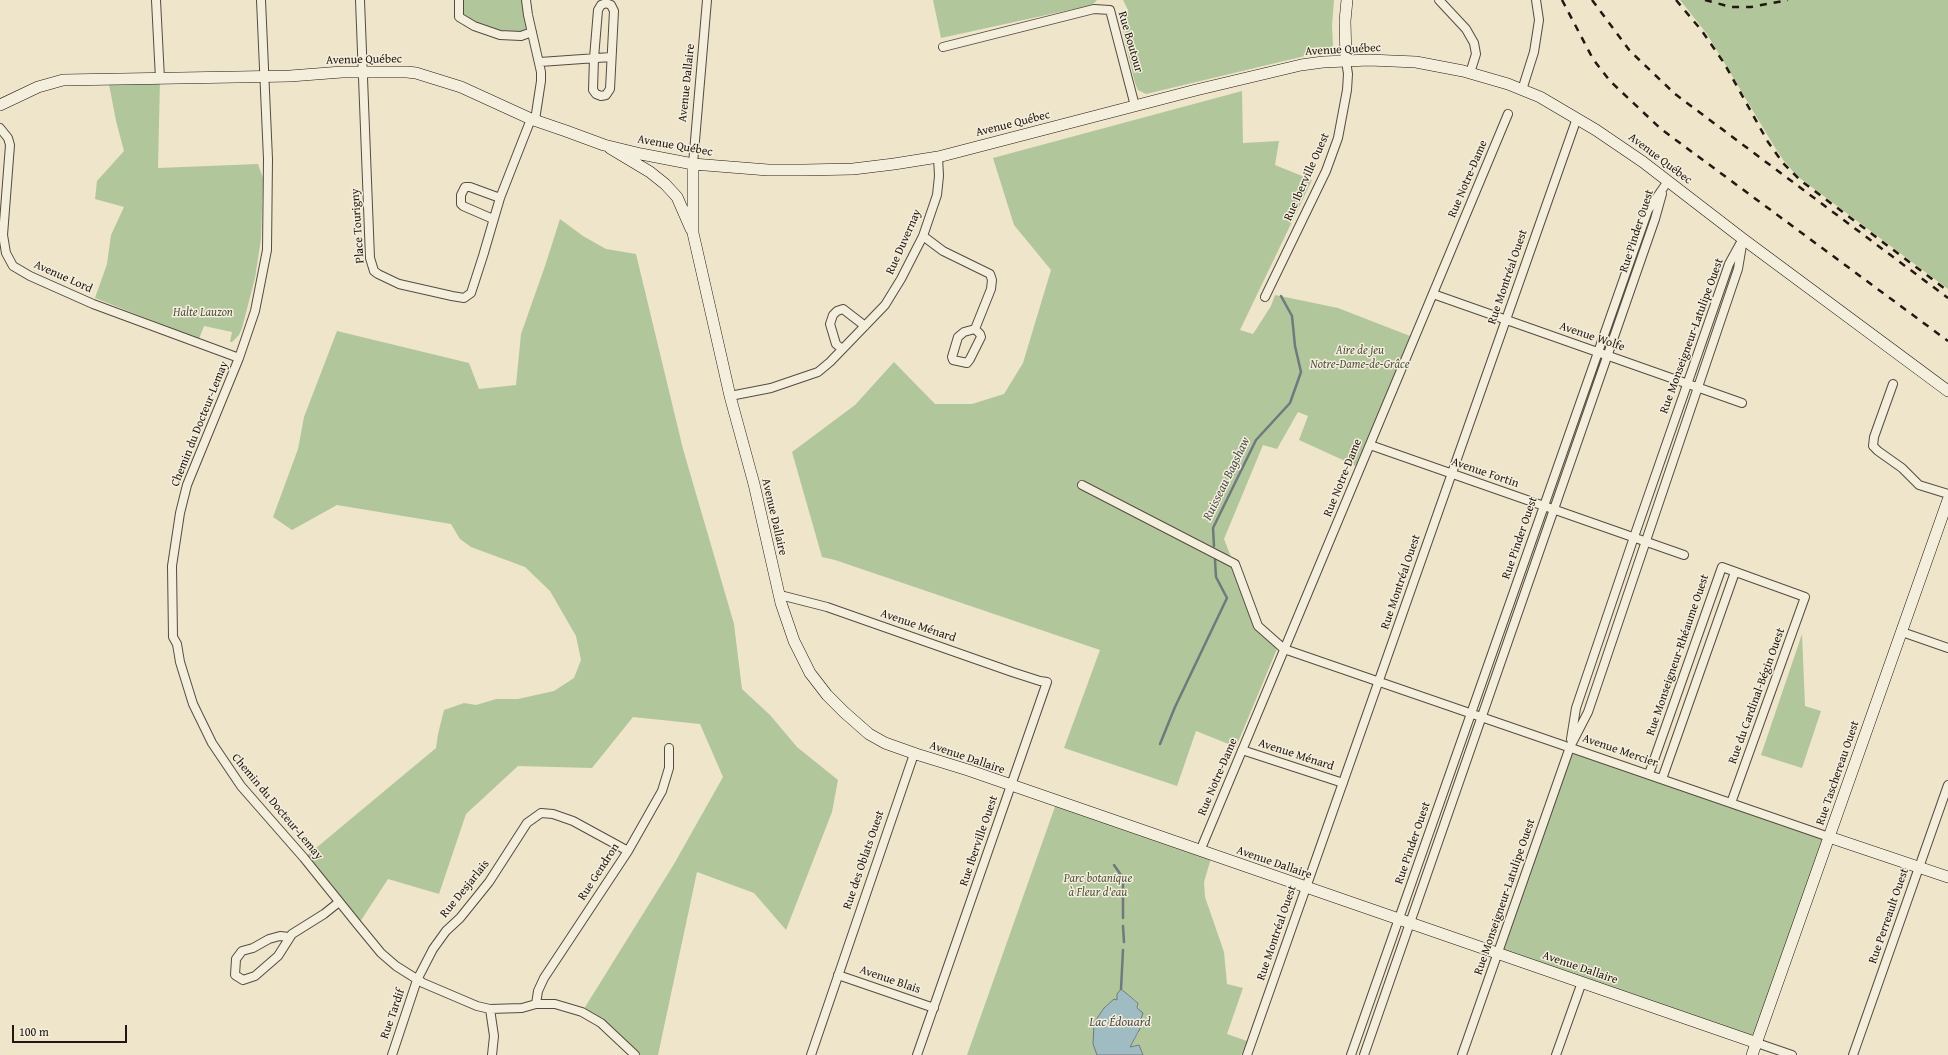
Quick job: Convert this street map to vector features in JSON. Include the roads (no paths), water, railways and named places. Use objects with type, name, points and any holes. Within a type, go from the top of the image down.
[{"type":"street","points":[[156,0],[160,79]]},
{"type":"street","name":"Chemin du Docteur-Lemay","points":[[261,0],[268,160],[267,250],[254,311],[239,358],[196,461],[182,502],[172,566],[173,637],[177,644],[180,662],[193,704],[212,743],[241,786],[381,952],[396,966],[418,980],[477,1006],[490,1009],[522,1008],[536,1004],[556,1004],[582,1012],[601,1023],[635,1055]]},
{"type":"street","points":[[360,0],[362,72]]},
{"type":"street","points":[[459,0],[459,17],[474,26],[500,35],[521,36],[532,32]]},
{"type":"street","name":"Place Tourigny","points":[[362,72],[365,108],[369,243],[371,264],[374,271],[398,284],[464,298],[471,293],[484,256],[500,198],[533,120],[542,81],[540,62],[528,15],[526,0]]},
{"type":"street","name":"Avenue Dallaire","points":[[707,0],[693,164],[693,233],[730,396],[780,595],[794,641],[810,673],[826,695],[870,734],[885,743],[914,754],[1306,887],[1792,1055]]},
{"type":"street","points":[[1346,61],[1345,22],[1347,0]]},
{"type":"street","points":[[1439,0],[1466,29],[1474,43],[1476,54],[1470,73]]},
{"type":"street","points":[[1522,90],[1534,52],[1537,33],[1539,20],[1536,0]]},
{"type":"street","points":[[606,3],[611,5],[614,11],[611,57],[610,88],[606,95],[601,96],[596,94],[593,90],[594,58],[598,10],[601,5],[606,3]]},
{"type":"street","name":"Rue Boutour","points":[[943,47],[1094,9],[1110,10],[1135,106]]},
{"type":"street","points":[[540,62],[611,57]]},
{"type":"street","name":"Avenue Québec","points":[[0,105],[38,87],[63,80],[265,77],[362,72],[416,73],[461,87],[533,120],[604,144],[693,164],[768,170],[825,170],[894,164],[938,157],[1279,70],[1323,62],[1369,60],[1416,62],[1470,73],[1540,97],[1616,142],[1743,239],[1948,391]]},
{"type":"street","name":"Rue Iberville Ouest","points":[[1265,297],[1326,171],[1338,138],[1347,90],[1348,74],[1346,61]]},
{"type":"street","name":"Rue Notre-Dame","points":[[1200,851],[1508,114]]},
{"type":"street","name":"Rue Montréal Ouest","points":[[1247,1055],[1577,118]]},
{"type":"street","name":"Avenue Lord","points":[[0,128],[8,138],[10,145],[2,235],[6,253],[14,266],[30,276],[93,304],[239,358]]},
{"type":"street","points":[[604,144],[622,157],[650,172],[666,184],[677,197],[693,233]]},
{"type":"street","name":"Rue Duvernay","points":[[730,396],[771,388],[818,372],[830,362],[885,305],[893,293],[923,236],[937,195],[939,176],[938,157]]},
{"type":"street","name":"Rue Pinder Ouest","points":[[1351,1055],[1648,210],[1668,181]]},
{"type":"street","name":"Rue Pinder Ouest","points":[[1364,1055],[1411,924],[1655,219],[1661,197],[1668,181]]},
{"type":"street","points":[[493,219],[463,206],[461,204],[461,195],[465,187],[470,187],[500,198]]},
{"type":"street","points":[[923,236],[943,251],[990,274],[992,280],[991,289],[975,329]]},
{"type":"street","name":"Rue Monseigneur-Latulipe Ouest","points":[[1570,747],[1576,708],[1634,537],[1729,264],[1743,239]]},
{"type":"street","name":"Rue Monseigneur-Latulipe Ouest","points":[[1462,1055],[1499,954],[1570,747],[1588,712],[1738,269],[1743,239]]},
{"type":"street","name":"Avenue Wolfe","points":[[1433,294],[1742,403]]},
{"type":"street","points":[[842,349],[836,344],[830,324],[833,314],[843,309],[865,326]]},
{"type":"street","points":[[1892,384],[1874,437],[1874,446],[1878,451],[1902,468],[1919,485],[1948,494]]},
{"type":"street","name":"Avenue Fortin","points":[[1370,445],[1684,555]]},
{"type":"street","points":[[1082,485],[1235,564],[1258,626],[1284,650]]},
{"type":"street","name":"Rue Taschereau Ouest","points":[[1752,1055],[1948,500]]},
{"type":"street","name":"Rue Monseigneur-Rhéaume Ouest","points":[[1649,774],[1722,567],[1735,572]]},
{"type":"street","points":[[1662,779],[1735,572]]},
{"type":"street","name":"Rue du Cardinal-Bégin Ouest","points":[[1731,802],[1806,597],[1735,572]]},
{"type":"street","name":"Avenue Ménard","points":[[780,595],[826,606],[1004,669],[1047,682]]},
{"type":"street","points":[[1902,632],[1948,648]]},
{"type":"street","name":"Avenue Mercier","points":[[1284,650],[1948,877]]},
{"type":"street","name":"Rue Iberville Ouest","points":[[917,1055],[1047,682]]},
{"type":"street","name":"Rue Gendron","points":[[536,1004],[538,991],[544,978],[628,850],[662,791],[669,768],[670,748]]},
{"type":"street","name":"Avenue Ménard","points":[[1242,750],[1343,783]]},
{"type":"street","name":"Rue des Oblats Ouest","points":[[811,1055],[914,754]]},
{"type":"street","name":"Rue Perreault Ouest","points":[[1853,1055],[1948,785]]},
{"type":"street","name":"Rue Desjarlais","points":[[418,980],[434,949],[446,931],[460,918],[489,882],[527,823],[541,813],[546,813],[573,821],[628,850]]},
{"type":"street","points":[[289,937],[280,936],[269,939],[252,948],[242,950],[236,958],[235,975],[243,980],[255,976],[278,956],[289,937],[339,902]]},
{"type":"street","name":"Avenue Blais","points":[[838,975],[934,1008]]},
{"type":"street","name":"Rue Tardif","points":[[392,1055],[418,980]]},
{"type":"street","points":[[1556,1055],[1582,982]]},
{"type":"street","points":[[490,1009],[494,1036],[492,1055]]},
{"type":"water","name":"Lac Édouard","points":[[1121,989],[1138,1003],[1137,1008],[1143,1013],[1141,1019],[1142,1025],[1130,1047],[1139,1045],[1143,1055],[1097,1055],[1093,1044],[1094,1023],[1104,1008],[1114,999],[1117,1000],[1117,994]]},
{"type":"waterway","name":"Ruisseau Bagshaw","points":[[1214,546],[1213,528],[1256,440],[1290,403],[1301,372],[1295,346],[1292,316],[1281,296]]},
{"type":"waterway","name":"Ruisseau Bagshaw","points":[[1160,744],[1175,707],[1227,598],[1216,577],[1215,560]]},
{"type":"waterway","name":"Ruisseau Bagshaw","points":[[1114,865],[1123,878],[1123,918]]},
{"type":"waterway","name":"Ruisseau Bagshaw","points":[[1123,926],[1124,942]]},
{"type":"waterway","name":"Ruisseau Bagshaw","points":[[1121,989],[1123,950]]},
{"type":"railway","points":[[1562,0],[1593,59],[1610,81],[1661,129],[1948,341]]},
{"type":"railway","points":[[1592,0],[1630,51],[1675,94],[1948,298]]},
{"type":"railway","points":[[1676,0],[1702,31],[1724,63],[1768,142],[1783,163],[1800,180],[1948,291]]},
{"type":"railway","points":[[1705,0],[1731,7],[1751,7],[1788,0]]},
{"type":"park label","name":"Halte Lauzon","points":[[203,313]]},
{"type":"park label","name":"Aire de jeu Notre-Dame-de-Grâce","points":[[1360,358]]},
{"type":"park label","name":"Parc botanique à Fleur d'eau","points":[[1098,886]]}]
